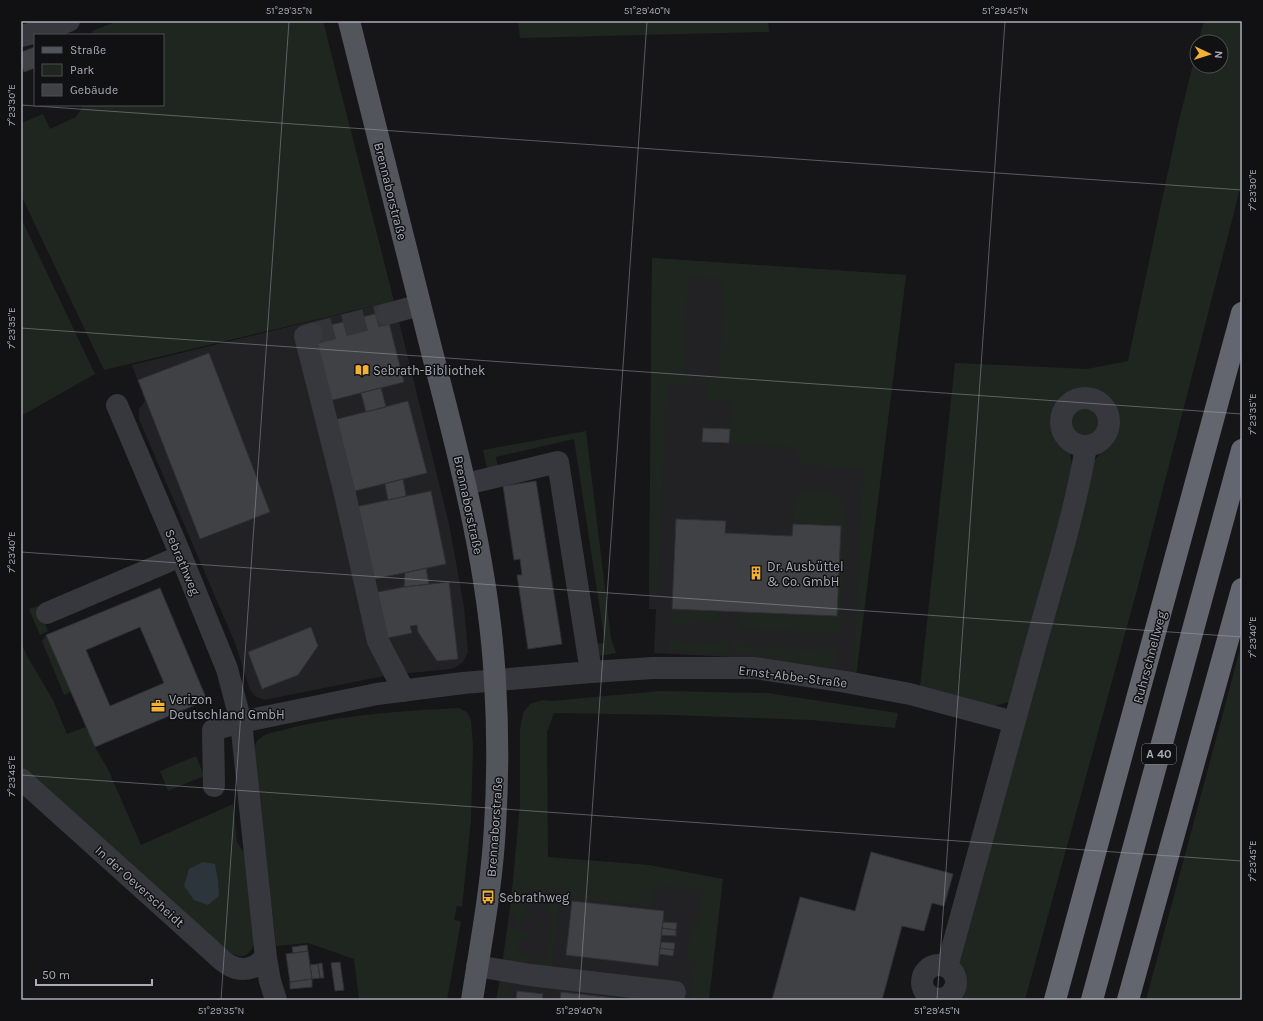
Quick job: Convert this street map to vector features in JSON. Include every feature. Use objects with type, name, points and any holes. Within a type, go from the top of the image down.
[{"type":"highway","name":"Ruhrschnellweg","points":[[1055,1000],[1242,313]]},
{"type":"highway","name":"A 40","points":[[1092,1000],[1242,450]]},
{"type":"highway","points":[[1128,1000],[1242,589]]},
{"type":"main road","name":"Brennaborstraße","points":[[349,21],[466,484],[484,577],[495,680],[498,752],[495,827],[488,897],[472,1000]]},
{"type":"street","points":[[22,36],[69,21]]},
{"type":"street","points":[[387,314],[420,306]]},
{"type":"street","points":[[308,335],[378,641],[404,691]]},
{"type":"street","name":"Sebrathweg","points":[[117,405],[174,551],[228,669],[241,722],[266,958],[270,981],[276,1000]]},
{"type":"street","points":[[947,966],[992,807],[1081,478],[1086,447]]},
{"type":"street","points":[[466,484],[558,462],[591,672]]},
{"type":"street","points":[[47,613],[174,551]]},
{"type":"street","name":"Ernst-Abbe-Straße","points":[[495,680],[653,668],[755,668],[846,682],[910,694],[1014,722]]},
{"type":"street","points":[[214,786],[213,730],[241,722],[377,694],[495,680]]},
{"type":"street","name":"In der Oeverscheidt","points":[[21,779],[230,966],[240,970],[254,967],[266,958]]},
{"type":"street","points":[[477,966],[530,975],[675,992]]},
{"type":"shaded area","points":[[652,258],[906,275],[856,676],[767,659],[654,653],[656,609],[649,609]]},
{"type":"shaded area","points":[[394,301],[449,524],[464,607],[468,652],[463,662],[451,669],[389,675],[264,700],[255,696],[250,690],[235,643],[139,419],[139,409],[145,401],[132,365]]},
{"type":"shaded area","points":[[517,857],[720,881],[707,1000],[497,1000]]},
{"type":"shaded area","points":[[203,862],[215,864],[218,881],[219,896],[208,905],[194,900],[184,886],[189,869]]},
{"type":"green space","points":[[118,21],[323,21],[394,301],[104,370],[21,195],[21,123],[43,114],[50,129],[76,117],[83,106],[164,106],[164,34],[93,34],[92,31]]},
{"type":"green space","points":[[518,21],[768,21],[769,32],[520,38]]},
{"type":"green space","points":[[1204,21],[1242,21],[1242,181],[1138,586],[1025,1000],[953,1000],[960,987],[961,971],[959,961],[1092,464],[1106,446],[1114,426],[1110,405],[1094,393],[1077,393],[1061,403],[1054,422],[1070,454],[1074,476],[1009,702],[994,706],[920,687],[955,363],[1087,369],[1128,361],[1177,129],[1191,74],[1229,74],[1229,34],[1200,34]]},
{"type":"green space","points":[[21,218],[95,374],[21,416]]},
{"type":"green space","points":[[652,258],[906,275],[856,676],[854,666],[863,469],[810,466],[798,460],[794,447],[729,443],[731,402],[707,400],[708,377],[719,378],[724,279],[688,277],[683,376],[694,377],[694,386],[667,385],[657,591],[649,591]]},
{"type":"green space","points":[[1082,407],[1088,407],[1098,414],[1101,423],[1100,429],[1094,436],[1088,439],[1082,439],[1072,432],[1069,426],[1069,420],[1076,410]]},
{"type":"green space","points":[[586,431],[611,638],[616,653],[599,656],[594,644],[605,643],[574,439],[496,457],[499,471],[488,473],[483,450]]},
{"type":"green space","points":[[809,490],[831,492],[839,496],[845,507],[840,633],[739,629],[740,612],[837,616],[841,526],[793,524],[794,503],[799,496]]},
{"type":"green space","points":[[38,606],[48,631],[40,635],[29,609]]},
{"type":"green space","points":[[672,609],[718,611],[717,617],[722,617],[721,628],[718,628],[718,622],[692,621],[692,626],[671,625]]},
{"type":"green space","points":[[46,635],[71,692],[64,695],[42,641]]},
{"type":"green space","points":[[670,638],[677,638],[677,643],[716,644],[716,640],[727,641],[727,654],[669,652]]},
{"type":"green space","points":[[21,641],[26,654],[53,700],[67,734],[86,727],[95,747],[108,769],[141,845],[233,804],[237,842],[244,853],[254,944],[250,952],[245,956],[232,954],[208,936],[21,766]]},
{"type":"green space","points":[[734,641],[742,641],[742,646],[821,650],[822,645],[835,646],[834,663],[827,671],[783,665],[769,656],[733,654]]},
{"type":"green space","points":[[1242,642],[1241,1000],[1146,1000]]},
{"type":"green space","points":[[660,691],[768,693],[898,713],[895,728],[811,720],[554,713],[547,732],[548,857],[649,865],[723,879],[709,1000],[691,1000],[695,960],[687,959],[691,924],[699,925],[703,890],[663,886],[657,889],[652,895],[651,906],[571,898],[571,892],[568,889],[525,890],[524,909],[534,910],[533,916],[523,915],[521,932],[531,933],[530,939],[520,938],[518,955],[530,956],[528,968],[515,967],[504,957],[508,927],[514,928],[516,914],[510,913],[520,804],[520,729],[523,713],[530,704],[543,700],[551,701]]},
{"type":"green space","points":[[459,708],[467,712],[471,720],[473,747],[471,821],[462,907],[457,906],[454,920],[461,921],[447,1000],[359,1000],[354,959],[308,943],[276,946],[255,763],[256,742],[263,736],[270,733],[348,717],[393,712]]},
{"type":"green space","points":[[196,756],[204,776],[168,791],[160,771]]},
{"type":"green space","points":[[554,902],[559,905],[552,966],[550,970],[534,969],[535,957],[548,958],[552,917],[548,907],[550,903]]},
{"type":"green space","points":[[500,980],[505,981],[507,984],[506,1000],[496,1000]]},
{"type":"building","points":[[34,47],[34,68],[24,72],[21,63],[21,52]]},
{"type":"building","points":[[386,311],[404,382],[329,401],[311,330]]},
{"type":"building","points":[[209,353],[270,512],[200,539],[138,380]]},
{"type":"building","points":[[381,388],[386,407],[366,412],[361,393]]},
{"type":"building","points":[[408,401],[427,473],[351,492],[334,420]]},
{"type":"building","points":[[703,428],[730,429],[729,443],[702,442]]},
{"type":"building","points":[[403,479],[406,496],[388,500],[385,484]]},
{"type":"building","points":[[536,481],[562,644],[528,649],[517,575],[522,575],[520,559],[514,560],[503,486]]},
{"type":"building","points":[[431,491],[446,564],[370,580],[355,507]]},
{"type":"building","name":"Dr. Ausbüttel & Co. GmbH","points":[[676,519],[726,521],[725,533],[792,536],[793,524],[841,526],[837,616],[672,609]]},
{"type":"building","points":[[426,568],[429,584],[404,587],[405,573]]},
{"type":"building","points":[[449,582],[458,659],[437,661],[418,632],[417,625],[410,626],[412,633],[382,639],[373,593],[404,587]]},
{"type":"building","points":[[160,588],[207,700],[95,747],[46,635]],"holes":[[[140,627],[164,683],[110,706],[86,650]]]},
{"type":"building","points":[[311,627],[318,646],[298,675],[262,689],[248,652]]},
{"type":"building","points":[[871,852],[953,874],[944,906],[932,903],[924,931],[902,926],[882,1000],[772,1000],[800,897],[855,911]]},
{"type":"building","points":[[572,901],[664,911],[658,966],[566,955]]},
{"type":"building","points":[[663,922],[677,923],[676,930],[662,928]]},
{"type":"building","points":[[662,928],[676,930],[676,936],[661,935]]},
{"type":"building","points":[[661,942],[675,943],[674,950],[660,948]]},
{"type":"building","points":[[307,945],[308,951],[293,953],[292,947]]},
{"type":"building","points":[[660,948],[674,950],[673,956],[659,954]]},
{"type":"building","points":[[308,951],[312,979],[290,982],[286,954]]},
{"type":"building","points":[[340,962],[344,990],[335,991],[331,963]]},
{"type":"building","points":[[322,963],[324,978],[320,978],[318,964]]},
{"type":"building","points":[[318,964],[320,978],[312,979],[310,965]]},
{"type":"building","points":[[312,979],[312,987],[290,989],[290,982]]},
{"type":"building","points":[[517,991],[543,994],[542,1000],[516,1000]]},
{"type":"building","points":[[561,992],[633,1000],[560,1000]]},
{"type":"tunnel","points":[[312,334],[387,314]]},
{"type":"place","name":"Sebrath-Bibliothek","points":[[362,370]]},
{"type":"place","name":"Dr. Ausbüttel & Co. GmbH","points":[[756,573]]},
{"type":"place","name":"Verizon Deutschland GmbH","points":[[158,706]]},
{"type":"place","name":"Sebrathweg","points":[[488,897]]}]
